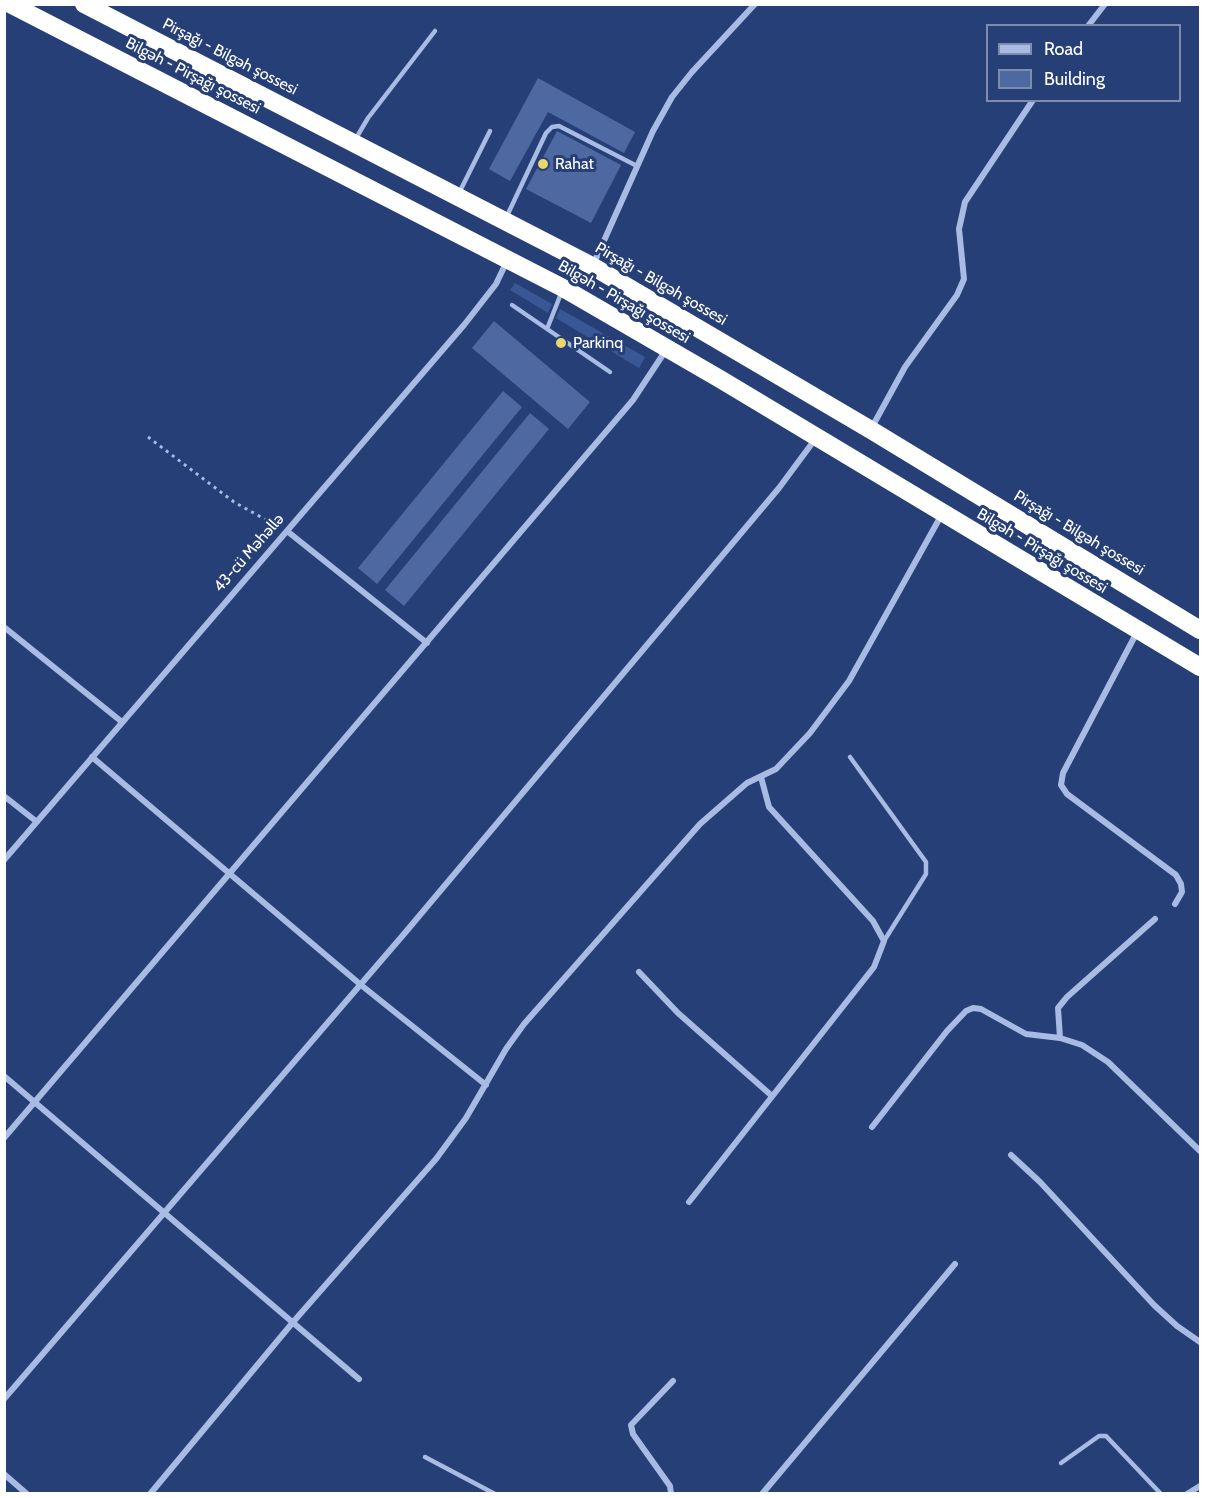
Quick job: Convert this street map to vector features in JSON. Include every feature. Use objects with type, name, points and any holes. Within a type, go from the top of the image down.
[{"type":"highway","name":"Bilgəh - Pirşağı şossesi","points":[[10,4],[563,288],[1200,668]]},
{"type":"highway","name":"Pirşağı - Bilgəh şossesi","points":[[84,4],[592,266],[871,429],[1200,630]]},
{"type":"highway","points":[[1162,646],[1200,675]]},
{"type":"street","points":[[592,266],[637,166],[672,97],[755,4]]},
{"type":"street","points":[[1090,24],[1105,4]]},
{"type":"street","points":[[871,429],[905,367],[957,295],[964,279],[959,229],[965,202],[1032,102]]},
{"type":"street","name":"43-cü Məhəllə","points":[[4,860],[483,302],[508,260]]},
{"type":"street","points":[[4,1138],[633,400],[666,349]]},
{"type":"street","points":[[4,1399],[164,1211],[361,986],[779,488],[816,438]]},
{"type":"street","points":[[150,1494],[294,1321],[436,1159],[486,1085],[506,1048],[524,1024],[700,824],[732,794],[787,760],[849,681],[942,514]]},
{"type":"street","points":[[287,531],[427,643]]},
{"type":"street","points":[[4,627],[122,722]]},
{"type":"street","points":[[1137,631],[1063,773],[1061,785],[1067,794],[1176,875],[1182,892],[1175,904]]},
{"type":"street","points":[[92,757],[361,986],[486,1085]]},
{"type":"street","points":[[689,1202],[874,967],[884,941],[873,921],[782,825],[769,807],[761,777]]},
{"type":"street","points":[[4,796],[37,822]]},
{"type":"street","points":[[1060,1038],[1058,1008],[1067,997],[1155,919]]},
{"type":"street","points":[[639,972],[678,1013],[772,1096]]},
{"type":"street","points":[[872,1127],[966,1011],[973,1008],[981,1009],[1026,1034],[1060,1038],[1082,1045],[1108,1062],[1200,1150]]},
{"type":"street","points":[[4,1076],[294,1321],[359,1379]]},
{"type":"street","points":[[1011,1155],[1040,1182],[1154,1305],[1177,1326],[1200,1342]]},
{"type":"street","points":[[762,1494],[955,1264]]},
{"type":"street","points":[[671,1494],[670,1486],[633,1434],[631,1425],[673,1382]]},
{"type":"street","points":[[4,1474],[27,1494]]},
{"type":"street","points":[[1187,1494],[1200,1486]]},
{"type":"lane","points":[[354,142],[368,118],[435,31]]},
{"type":"lane","points":[[505,220],[546,133],[552,127],[559,126],[637,166]]},
{"type":"lane","points":[[458,195],[490,131]]},
{"type":"lane","points":[[548,329],[563,288]]},
{"type":"lane","points":[[512,305],[610,372]]},
{"type":"lane","points":[[850,757],[926,862],[926,874],[884,941]]},
{"type":"lane","points":[[1061,1463],[1099,1436],[1106,1436],[1161,1494]]},
{"type":"lane","points":[[425,1456],[495,1494]]},
{"type":"path","points":[[148,437],[234,502],[287,531]]},
{"type":"shaded area","points":[[515,283],[552,304],[548,313],[510,290]]},
{"type":"shaded area","points":[[560,309],[645,357],[639,368],[556,318]]},
{"type":"building","points":[[538,78],[635,132],[624,153],[548,112],[510,181],[489,169]]},
{"type":"building","points":[[557,131],[621,165],[591,223],[526,189]]},
{"type":"building","points":[[494,321],[590,402],[568,429],[472,348]]},
{"type":"building","points":[[503,391],[522,407],[377,584],[358,568]]},
{"type":"building","points":[[530,413],[549,429],[404,606],[385,590]]},
{"type":"place","name":"Rahat","points":[[543,164]]},
{"type":"place","name":"Parkinq","points":[[561,343]]}]
